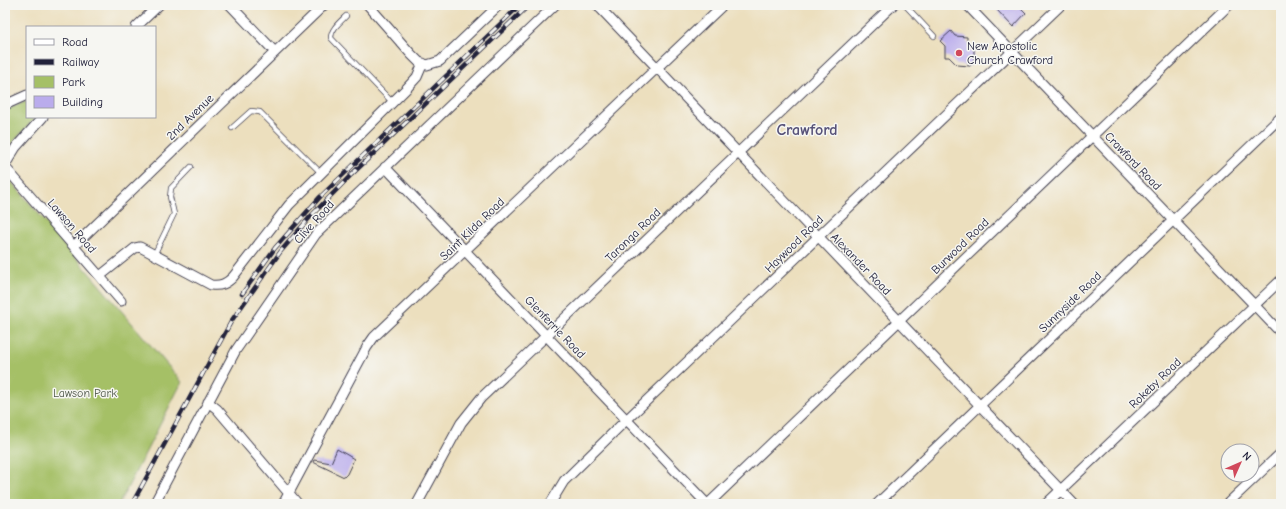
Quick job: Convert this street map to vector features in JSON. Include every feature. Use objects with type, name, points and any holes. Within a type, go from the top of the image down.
[{"type":"street","points":[[137,26],[160,5]]},
{"type":"street","points":[[230,5],[275,52]]},
{"type":"street","name":"2nd Avenue","points":[[74,246],[324,5]]},
{"type":"street","points":[[368,5],[411,54],[423,63],[434,64],[440,61],[499,5]]},
{"type":"street","name":"Clive Road","points":[[154,504],[236,350],[309,242],[323,226],[555,5]]},
{"type":"street","name":"Alexander Road","points":[[597,5],[1074,504]]},
{"type":"street","name":"Saint Kilda Road","points":[[283,504],[370,342],[723,5]]},
{"type":"street","name":"Taronga Road","points":[[417,504],[454,435],[470,411],[546,335],[893,5]]},
{"type":"street","name":"Crawford Road","points":[[967,5],[1281,333]]},
{"type":"street","name":"Haywood Road","points":[[550,504],[564,481],[1061,5]]},
{"type":"street","name":"Burwood Road","points":[[708,504],[1229,5]]},
{"type":"street","points":[[100,276],[135,248],[140,247],[212,284],[219,286],[226,284],[233,278],[289,205],[320,172],[418,76],[423,63]]},
{"type":"street","points":[[5,105],[26,95]]},
{"type":"street","name":"Sunnyside Road","points":[[877,504],[1281,117]]},
{"type":"street","points":[[5,166],[16,147],[42,118]]},
{"type":"street","name":"Lawson Road","points":[[5,166],[121,301]]},
{"type":"street","name":"Glenferrie Road","points":[[385,167],[708,504]]},
{"type":"street","name":"Rokeby Road","points":[[1046,504],[1281,280]]},
{"type":"street","points":[[208,402],[217,409],[298,504]]},
{"type":"street","points":[[1228,504],[1281,453]]},
{"type":"lane","points":[[905,5],[934,36]]},
{"type":"lane","points":[[346,16],[334,28],[331,33],[331,38],[392,102]]},
{"type":"lane","points":[[232,128],[251,111],[260,112],[320,172]]},
{"type":"lane","points":[[155,254],[174,214],[170,197],[171,188],[191,167]]},
{"type":"green space","points":[[26,101],[26,118],[35,118],[5,151],[5,110]]},
{"type":"green space","name":"Lawson Park","points":[[9,179],[182,382],[119,504],[5,504],[5,188]]},
{"type":"building","points":[[1000,5],[1011,5],[1015,9],[1019,6],[1026,13],[1013,27],[996,9]]},
{"type":"building","name":"New Apostolic Church Crawford","points":[[951,31],[955,36],[967,37],[967,42],[974,49],[974,62],[970,66],[957,65],[949,57],[945,57],[945,46],[940,41]]},
{"type":"building","points":[[337,449],[354,459],[344,477],[313,462],[314,460],[331,463]]},
{"type":"railway","points":[[242,294],[275,248],[320,197],[520,5]]},
{"type":"railway","points":[[132,504],[232,320],[281,251],[311,216],[351,175],[529,5]]},
{"type":"place","name":"New Apostolic Church Crawford","points":[[959,53]]},
{"type":"district","name":"Crawford","points":[[807,130]]}]
